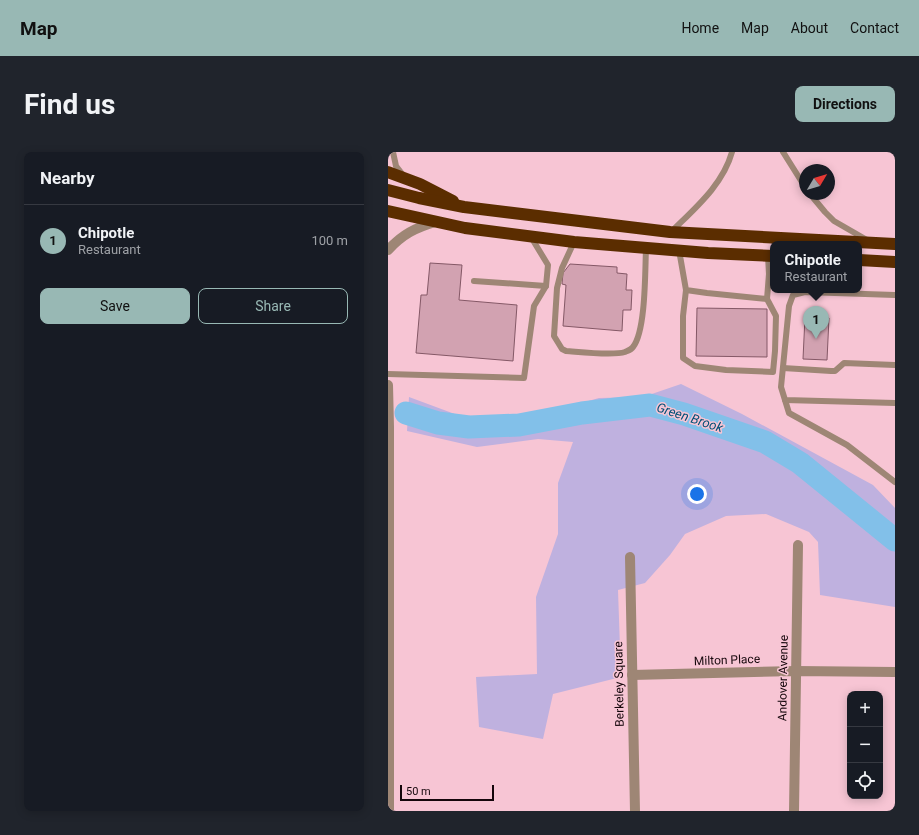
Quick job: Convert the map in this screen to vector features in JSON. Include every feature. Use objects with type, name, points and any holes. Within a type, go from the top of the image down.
[{"type":"highway","points":[[388,172],[405,178],[464,207]]},
{"type":"highway","points":[[388,190],[464,207],[670,232],[835,241]]},
{"type":"highway","points":[[388,211],[465,228],[531,237],[646,248],[770,256]]},
{"type":"highway","points":[[862,242],[895,244]]},
{"type":"highway","points":[[862,260],[895,262]]},
{"type":"street","points":[[388,255],[388,250],[408,232],[421,226],[436,222]]},
{"type":"street","points":[[388,385],[389,811]]},
{"type":"street","name":"Andover Avenue","points":[[794,811],[798,545]]},
{"type":"street","name":"Berkeley Square","points":[[630,557],[634,811]]},
{"type":"street","name":"Milton Place","points":[[632,675],[796,671],[895,672]]},
{"type":"lane","points":[[393,152],[396,166],[405,178]]},
{"type":"lane","points":[[670,232],[712,189],[729,162],[732,152]]},
{"type":"lane","points":[[782,152],[799,178]]},
{"type":"lane","points":[[815,200],[834,220],[872,243]]},
{"type":"lane","points":[[388,374],[524,378],[534,306],[546,286],[548,265],[531,237]]},
{"type":"lane","points":[[574,242],[562,268],[557,288],[554,336],[562,349],[566,351],[618,353],[630,350],[633,347],[640,330],[643,310],[646,248]]},
{"type":"lane","points":[[679,250],[686,290],[683,316],[683,358],[695,366],[726,370],[773,372],[776,316],[767,299],[770,265]]},
{"type":"lane","points":[[474,281],[546,286]]},
{"type":"lane","points":[[686,290],[708,294],[767,299]]},
{"type":"lane","points":[[801,293],[793,295],[789,306],[781,387],[789,413],[847,446],[895,482]]},
{"type":"lane","points":[[835,293],[895,295]]},
{"type":"lane","points":[[783,368],[831,371],[836,370],[845,363],[895,365]]},
{"type":"lane","points":[[785,400],[895,403]]},
{"type":"shaded area","points":[[681,384],[742,414],[873,485],[895,508],[895,607],[820,595],[818,542],[809,532],[766,514],[726,516],[685,534],[670,555],[645,583],[618,590],[621,677],[553,694],[543,739],[479,727],[476,677],[537,674],[536,597],[558,534],[558,483],[573,442],[538,439],[477,447],[407,431],[409,397],[471,420],[538,415],[599,398],[643,397]]},
{"type":"building","points":[[430,263],[462,265],[459,300],[517,305],[513,361],[416,353],[421,295],[427,295]]},
{"type":"building","points":[[570,264],[617,267],[617,273],[627,274],[626,290],[632,290],[631,310],[623,310],[622,331],[563,326],[566,285],[562,284],[563,273]]},
{"type":"building","points":[[697,308],[767,309],[767,357],[696,356]]},
{"type":"building","points":[[805,317],[829,318],[827,360],[803,359]]},
{"type":"waterway","name":"Green Brook","points":[[406,413],[438,423],[469,427],[519,425],[582,413],[650,405],[684,414],[765,442],[800,463],[895,540]]},
{"type":"place","name":"Chipotle","points":[[816,339]]}]
